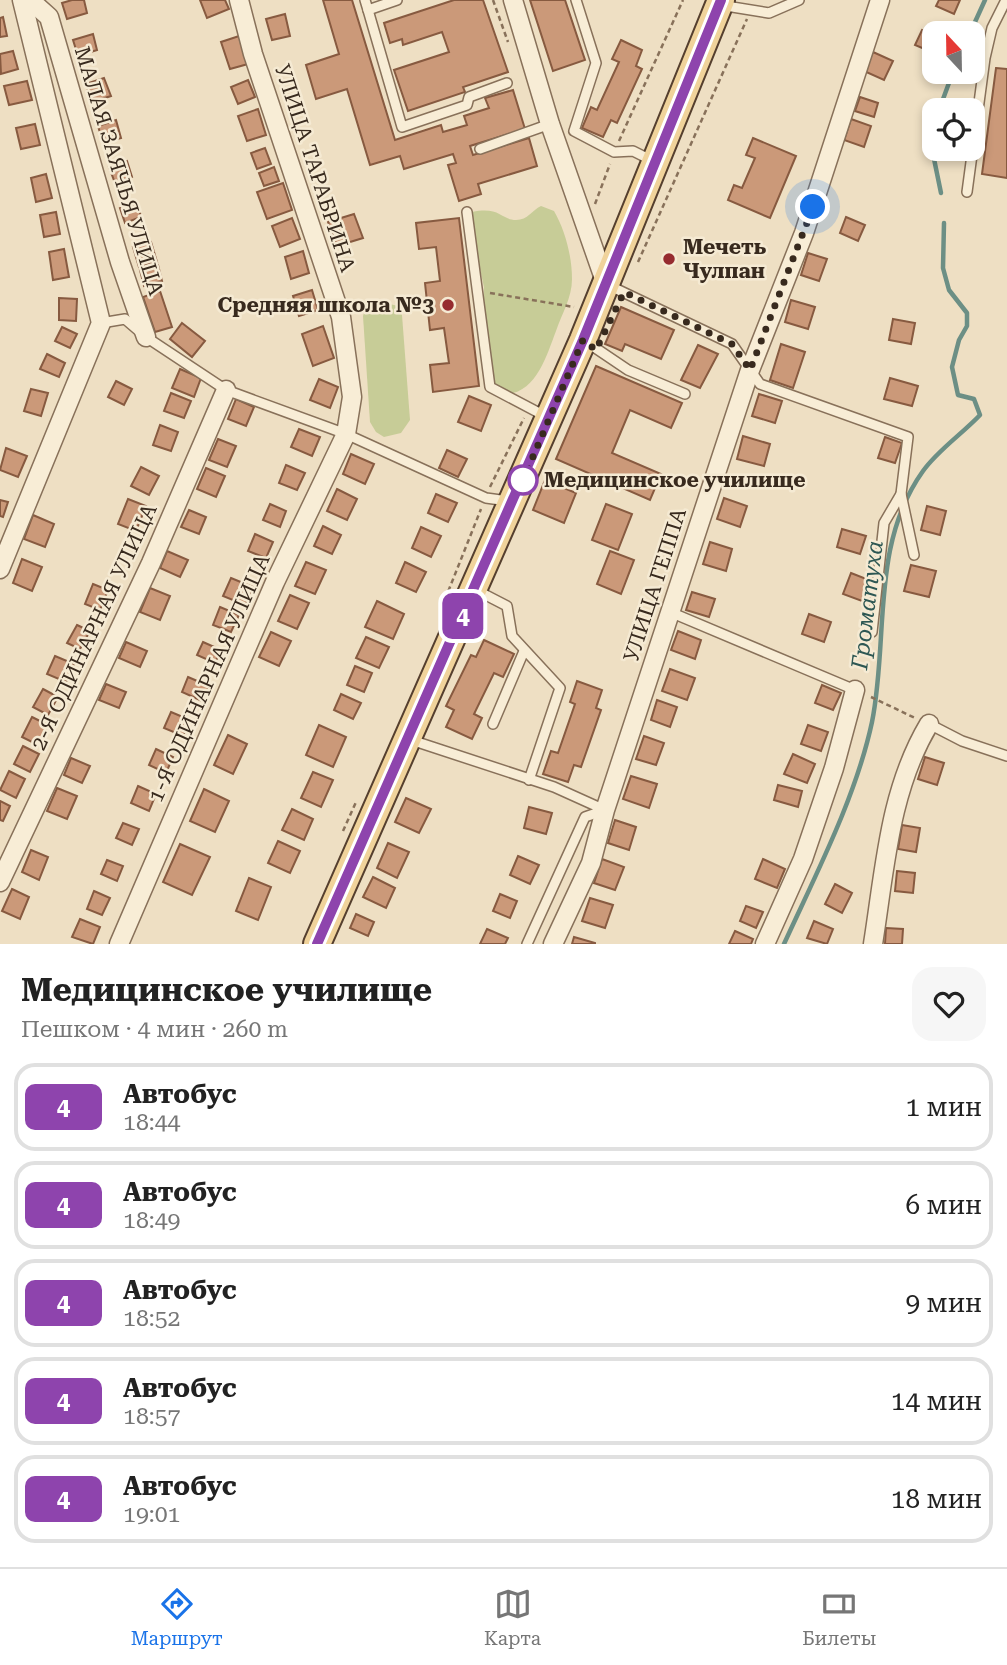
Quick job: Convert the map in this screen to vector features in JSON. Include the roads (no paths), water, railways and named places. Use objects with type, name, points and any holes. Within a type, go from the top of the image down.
[{"type":"main road","points":[[317,944],[583,340],[615,288],[653,161],[720,2]]},
{"type":"street","points":[[0,569],[101,323],[22,0]]},
{"type":"street","name":"МАЛАЯ ЗАЯЧЬЯ УЛИЦА","points":[[30,0],[48,8],[120,262],[146,337]]},
{"type":"street","name":"УЛИЦА ТАРАБРИНА","points":[[239,0],[253,54],[341,317],[352,397],[346,433]]},
{"type":"street","points":[[513,0],[586,231],[615,288]]},
{"type":"street","name":"УЛИЦА ГЕППА","points":[[552,944],[591,863],[605,810],[750,370],[804,233],[880,0]]},
{"type":"street","name":"2-Я ОДИНАРНАЯ УЛИЦА","points":[[0,882],[151,563],[226,390]]},
{"type":"street","name":"1-Я ОДИНАРНАЯ УЛИЦА","points":[[119,944],[275,582],[346,433]]},
{"type":"street","points":[[765,944],[803,859],[834,768],[855,690]]},
{"type":"street","points":[[873,944],[894,808],[910,756],[929,724]]},
{"type":"lane","points":[[397,0],[367,5],[402,127],[467,106],[469,97],[507,83]]},
{"type":"lane","points":[[576,0],[596,63],[574,131],[614,152],[634,151],[653,161]]},
{"type":"lane","points":[[720,2],[750,11],[769,13],[799,0]]},
{"type":"lane","points":[[967,192],[985,58],[992,27],[1006,0]]},
{"type":"lane","points":[[480,149],[550,124]]},
{"type":"lane","points":[[467,212],[490,387],[550,418]]},
{"type":"lane","points":[[615,288],[732,344],[760,384],[908,437],[901,494],[914,555]]},
{"type":"lane","points":[[101,323],[125,319],[146,337],[226,390],[346,433],[486,498],[513,502]]},
{"type":"lane","points":[[583,340],[628,370],[685,394]]},
{"type":"lane","points":[[872,632],[884,523],[901,494]]},
{"type":"lane","points":[[474,590],[507,606],[512,636],[560,688],[530,780]]},
{"type":"lane","points":[[670,612],[855,690]]},
{"type":"lane","points":[[493,724],[524,652]]},
{"type":"lane","points":[[929,724],[962,741],[1007,756]]},
{"type":"lane","points":[[408,739],[530,780],[605,810]]},
{"type":"lane","points":[[527,944],[585,817],[605,810]]},
{"type":"waterway","name":"Громатуха","points":[[975,21],[985,0]]},
{"type":"waterway","name":"Громатуха","points":[[943,98],[949,84]]},
{"type":"waterway","name":"Громатуха","points":[[934,161],[941,193]]},
{"type":"waterway","name":"Громатуха","points":[[784,944],[846,807],[865,750],[877,690],[888,561],[906,500],[923,471],[936,456],[980,415],[974,399],[958,395],[952,367],[959,340],[967,326],[967,313],[949,290],[943,268],[944,223]]},
{"type":"place","name":"Мечеть Чулпан","points":[[669,259]]},
{"type":"place","name":"Средняя школа №3","points":[[448,305]]},
{"type":"place","name":"Медицинское училище","points":[[523,480]]}]
